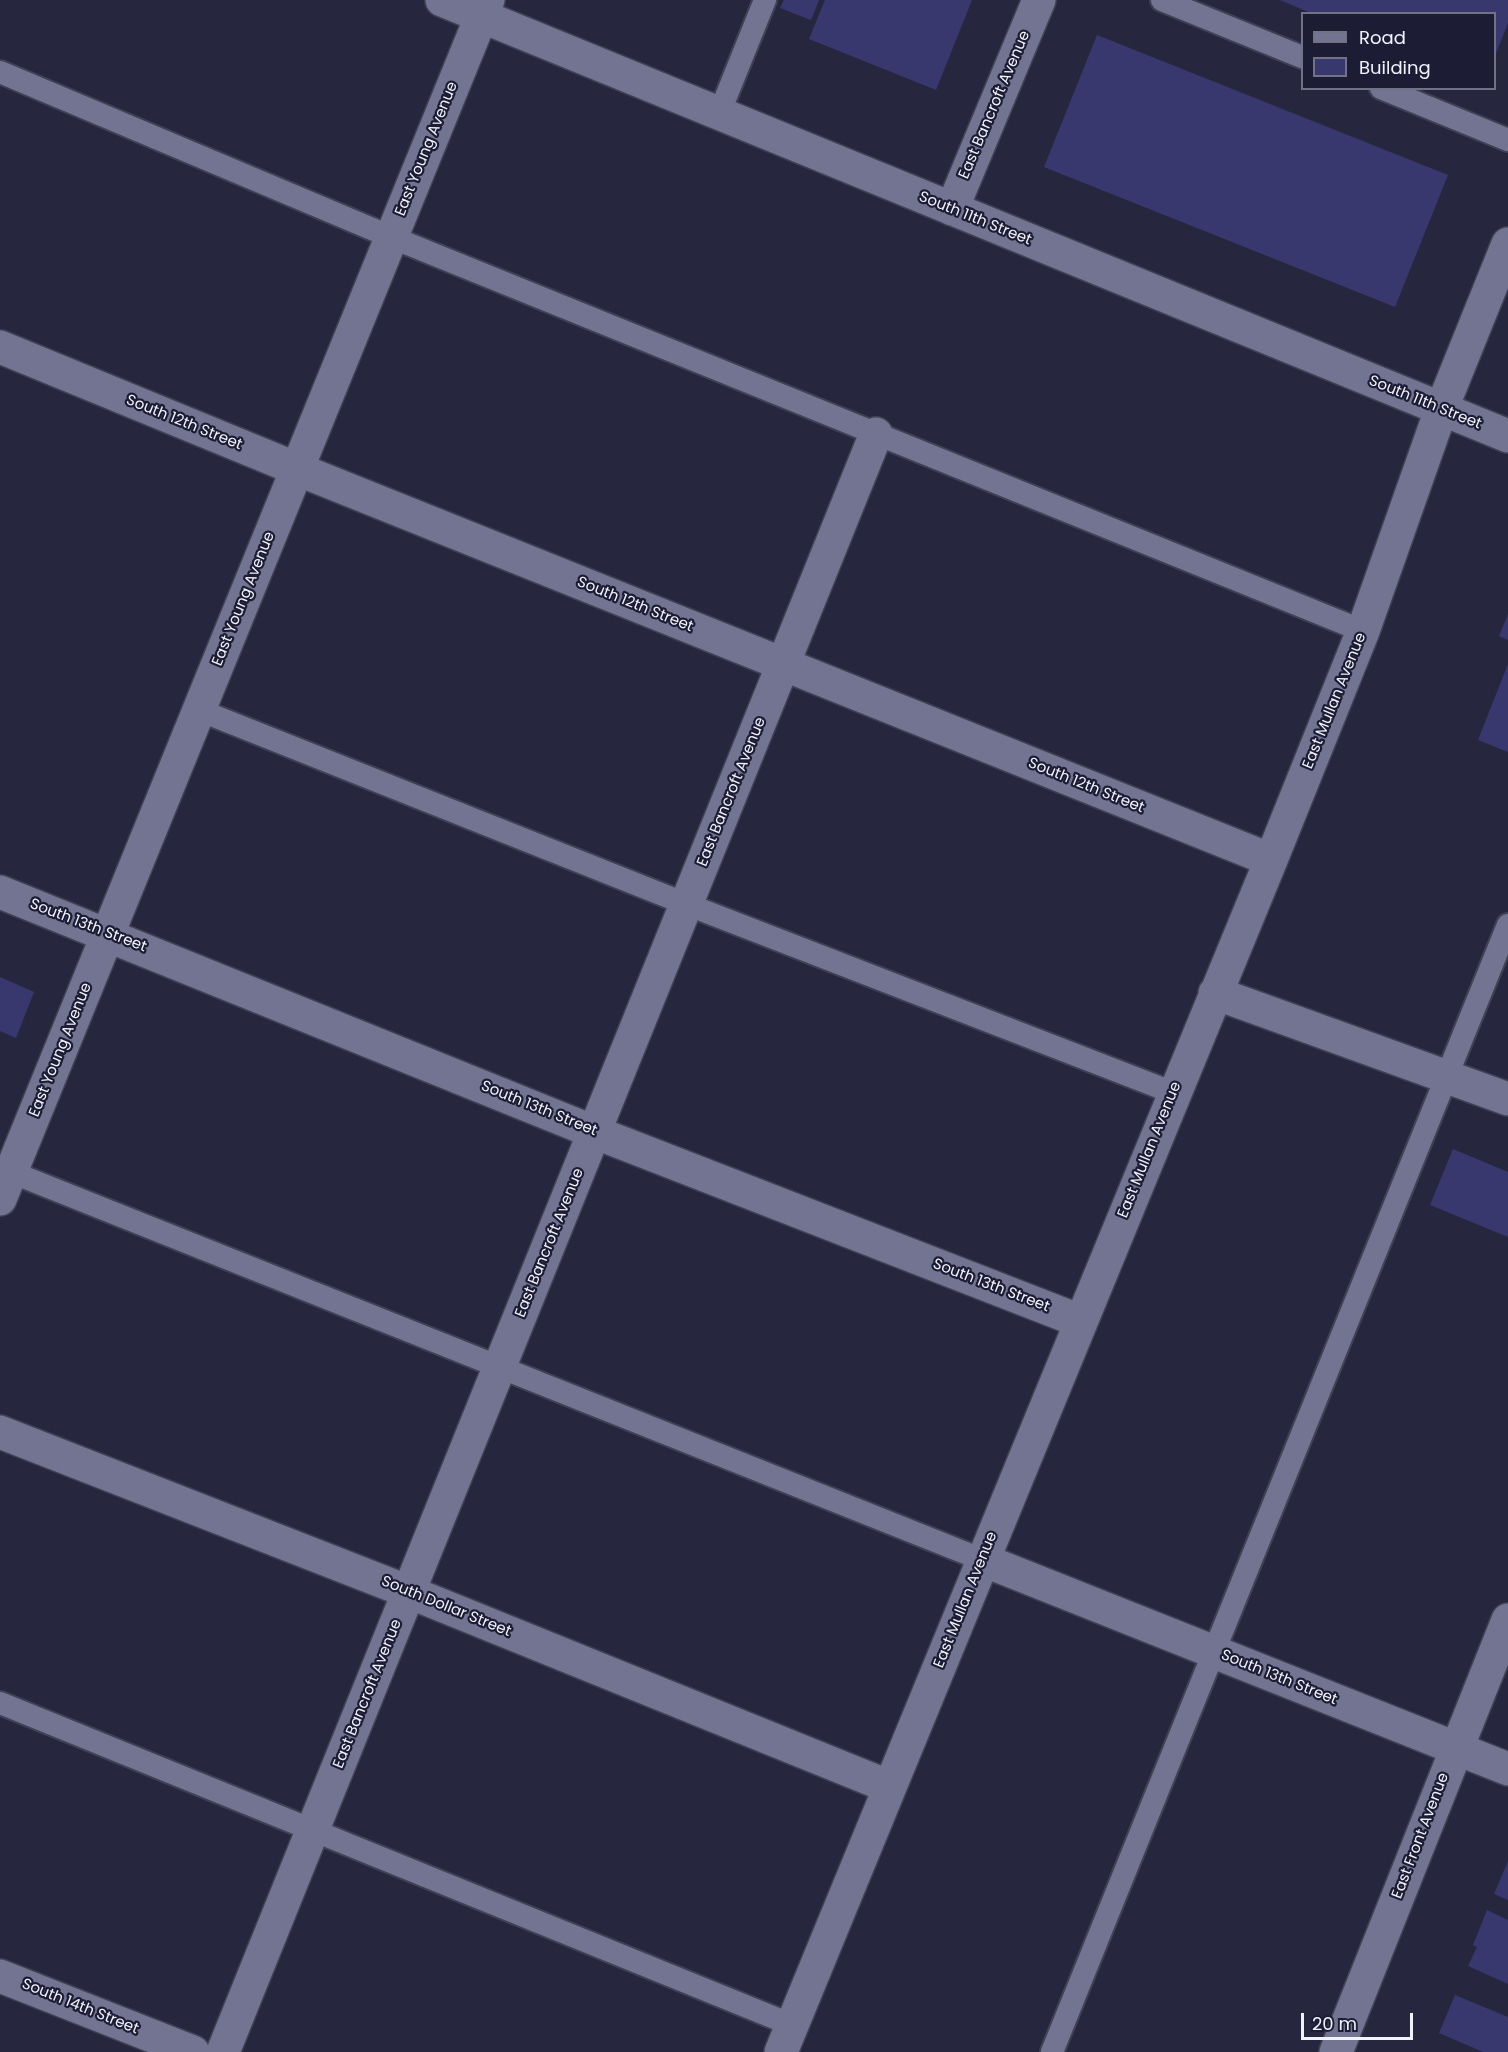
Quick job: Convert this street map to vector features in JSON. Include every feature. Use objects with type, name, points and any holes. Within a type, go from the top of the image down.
[{"type":"street","name":"South 11th Street","points":[[442,0],[485,8],[719,114],[1508,436]]},
{"type":"street","name":"East Bancroft Avenue","points":[[952,209],[1039,0]]},
{"type":"street","name":"East Young Avenue","points":[[5,1185],[485,8]]},
{"type":"street","name":"East Mullan Avenue","points":[[786,2039],[1271,860],[1363,630],[1441,410],[1508,244]]},
{"type":"street","name":"South 12th Street","points":[[0,347],[297,470],[1271,860]]},
{"type":"street","name":"East Bancroft Avenue","points":[[223,2052],[876,434]]},
{"type":"street","name":"South 13th Street","points":[[0,892],[108,933],[594,1132],[1080,1321]]},
{"type":"street","points":[[1215,993],[1447,1075],[1508,1099]]},
{"type":"street","name":"South Dollar Street","points":[[0,1432],[409,1592],[890,1787]]},
{"type":"street","name":"South 13th Street","points":[[983,1560],[1508,1769]]},
{"type":"street","name":"East Front Avenue","points":[[1336,2052],[1455,1748],[1508,1620]]},
{"type":"street","name":"South 14th Street","points":[[0,1976],[193,2052]]},
{"type":"lane","points":[[719,114],[765,0]]},
{"type":"lane","points":[[1162,0],[1301,57]]},
{"type":"lane","points":[[0,72],[392,237],[1363,630]]},
{"type":"lane","points":[[1386,90],[1508,140]]},
{"type":"lane","points":[[199,710],[686,904],[1174,1093]]},
{"type":"lane","points":[[1052,2052],[1508,925]]},
{"type":"lane","points":[[5,1185],[499,1367],[983,1560]]},
{"type":"lane","points":[[0,1703],[313,1829],[786,2039]]},
{"type":"building","points":[[784,0],[819,0],[811,20],[780,8]]},
{"type":"building","points":[[825,0],[972,0],[936,90],[809,39]]},
{"type":"building","points":[[1280,0],[1508,0],[1508,23],[1496,53],[1496,12],[1308,12]]},
{"type":"building","points":[[1097,35],[1448,175],[1395,307],[1044,167]]},
{"type":"building","points":[[1508,614],[1508,640],[1499,636]]},
{"type":"building","points":[[1508,664],[1508,752],[1478,740]]},
{"type":"building","points":[[0,977],[34,992],[16,1038],[0,1031]]},
{"type":"building","points":[[1453,1149],[1508,1172],[1508,1237],[1430,1205]]},
{"type":"building","points":[[1508,1861],[1508,1900],[1494,1894]]},
{"type":"building","points":[[1487,1910],[1508,1920],[1508,1984],[1468,1966],[1477,1947],[1473,1945]]},
{"type":"building","points":[[1455,1995],[1508,2017],[1508,2052],[1483,2052],[1439,2033]]}]
